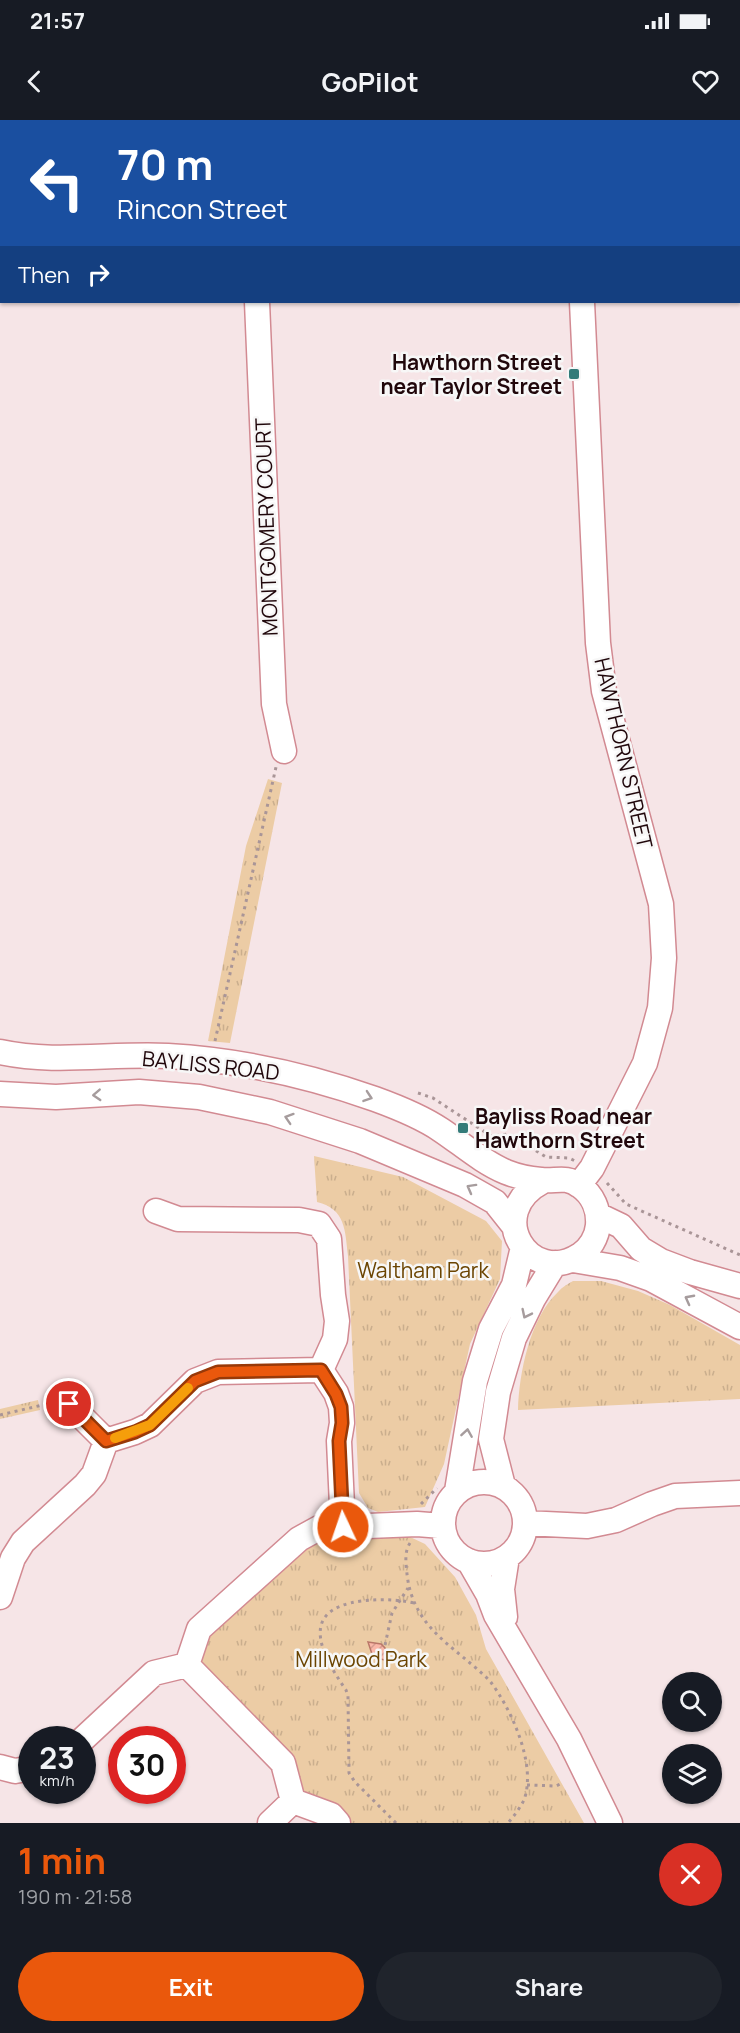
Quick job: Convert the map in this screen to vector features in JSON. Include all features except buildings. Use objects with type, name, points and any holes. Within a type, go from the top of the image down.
[{"type":"street","name":"MONTGOMERY COURT","points":[[257,303],[274,704],[284,751]]},
{"type":"street","name":"HAWTHORN STREET","points":[[579,1185],[592,1168],[645,1063],[660,1008],[664,958],[661,904],[604,691],[598,643],[582,303]]},
{"type":"street","name":"BAYLISS ROAD","points":[[0,1052],[62,1058],[166,1056],[257,1066],[303,1076],[385,1102],[438,1128],[506,1172],[543,1181],[562,1179],[579,1185]]},
{"type":"street","name":"BAYLISS ROAD","points":[[0,1094],[56,1097],[139,1092],[199,1097],[270,1112],[360,1141],[465,1185],[495,1202],[537,1259],[620,1268],[651,1279],[740,1327]]},
{"type":"street","points":[[457,1491],[475,1381],[491,1329],[514,1285],[519,1237],[515,1212],[520,1198],[530,1187],[543,1181]]},
{"type":"street","points":[[503,1486],[491,1439],[498,1392],[514,1338],[533,1299],[564,1262],[585,1252],[593,1242],[598,1229],[598,1215],[592,1198],[579,1185]]},
{"type":"street","points":[[156,1210],[178,1220],[299,1220],[319,1224],[329,1239],[337,1321],[335,1339],[321,1370]]},
{"type":"street","points":[[598,1215],[621,1227],[641,1249],[661,1261],[740,1286]]},
{"type":"street","points":[[106,1441],[150,1425],[195,1381],[218,1372],[321,1370]]},
{"type":"street","points":[[321,1370],[341,1407],[342,1423],[339,1441],[343,1527]]},
{"type":"street","points":[[69,1404],[106,1441]]},
{"type":"street","points":[[0,1597],[13,1558],[23,1542],[94,1474],[106,1441]]},
{"type":"street","points":[[492,1482],[513,1493],[519,1502],[525,1523],[523,1536],[517,1548],[507,1557],[495,1563],[469,1562],[450,1547],[442,1526],[448,1501],[457,1491],[468,1485],[492,1482]]},
{"type":"street","points":[[525,1523],[587,1526],[616,1520],[675,1496],[740,1493]]},
{"type":"street","points":[[187,1665],[199,1629],[299,1539],[319,1528],[417,1524],[442,1526]]},
{"type":"street","points":[[507,1557],[502,1589],[508,1635]]},
{"type":"street","points":[[469,1562],[481,1580],[496,1615],[569,1739],[610,1823]]},
{"type":"street","points":[[96,1727],[154,1673],[187,1665]]},
{"type":"street","points":[[187,1665],[283,1763],[293,1801]]},
{"type":"street","points":[[0,1767],[18,1770]]},
{"type":"street","points":[[270,1823],[293,1801]]},
{"type":"street","points":[[293,1801],[331,1815],[339,1823]]},
{"type":"path","points":[[215,1043],[274,772],[284,751]]},
{"type":"path","points":[[0,1415],[49,1403],[69,1404]]},
{"type":"path","points":[[385,1645],[392,1613],[408,1588]]},
{"type":"path","points":[[396,1823],[349,1773],[348,1696],[322,1647],[322,1623],[328,1613],[350,1603],[385,1599],[414,1603]]},
{"type":"path","points":[[527,1785],[556,1786],[562,1783]]},
{"type":"green space","points":[[268,779],[282,783],[230,1043],[208,1041],[246,846]]},
{"type":"green space","name":"Waltham Park","points":[[314,1156],[403,1177],[486,1221],[502,1241],[500,1279],[470,1344],[444,1464],[425,1507],[378,1512],[368,1508],[359,1493],[345,1230],[334,1210],[317,1202]]},
{"type":"green space","name":"Waltham Park","points":[[573,1281],[601,1281],[638,1291],[670,1305],[740,1345],[740,1399],[518,1410],[524,1363],[533,1331],[548,1303],[561,1289]]},
{"type":"green space","points":[[38,1400],[40,1410],[0,1419],[0,1409]]},
{"type":"green space","name":"Millwood Park","points":[[408,1536],[425,1544],[455,1577],[476,1615],[486,1649],[584,1823],[349,1823],[301,1796],[205,1670],[201,1660],[206,1635],[318,1537]]},
{"type":"slow traffic","points":[[115,1438],[150,1425],[188,1388]]},
{"type":"place","name":"Hawthorn Street near Taylor Street","points":[[574,374]]},
{"type":"place","name":"Bayliss Road near Hawthorn Street","points":[[463,1128]]},
{"type":"route","points":[[69,1404],[106,1441],[150,1425],[195,1381],[218,1372],[321,1370],[341,1407],[342,1423],[339,1441],[343,1527]]}]
